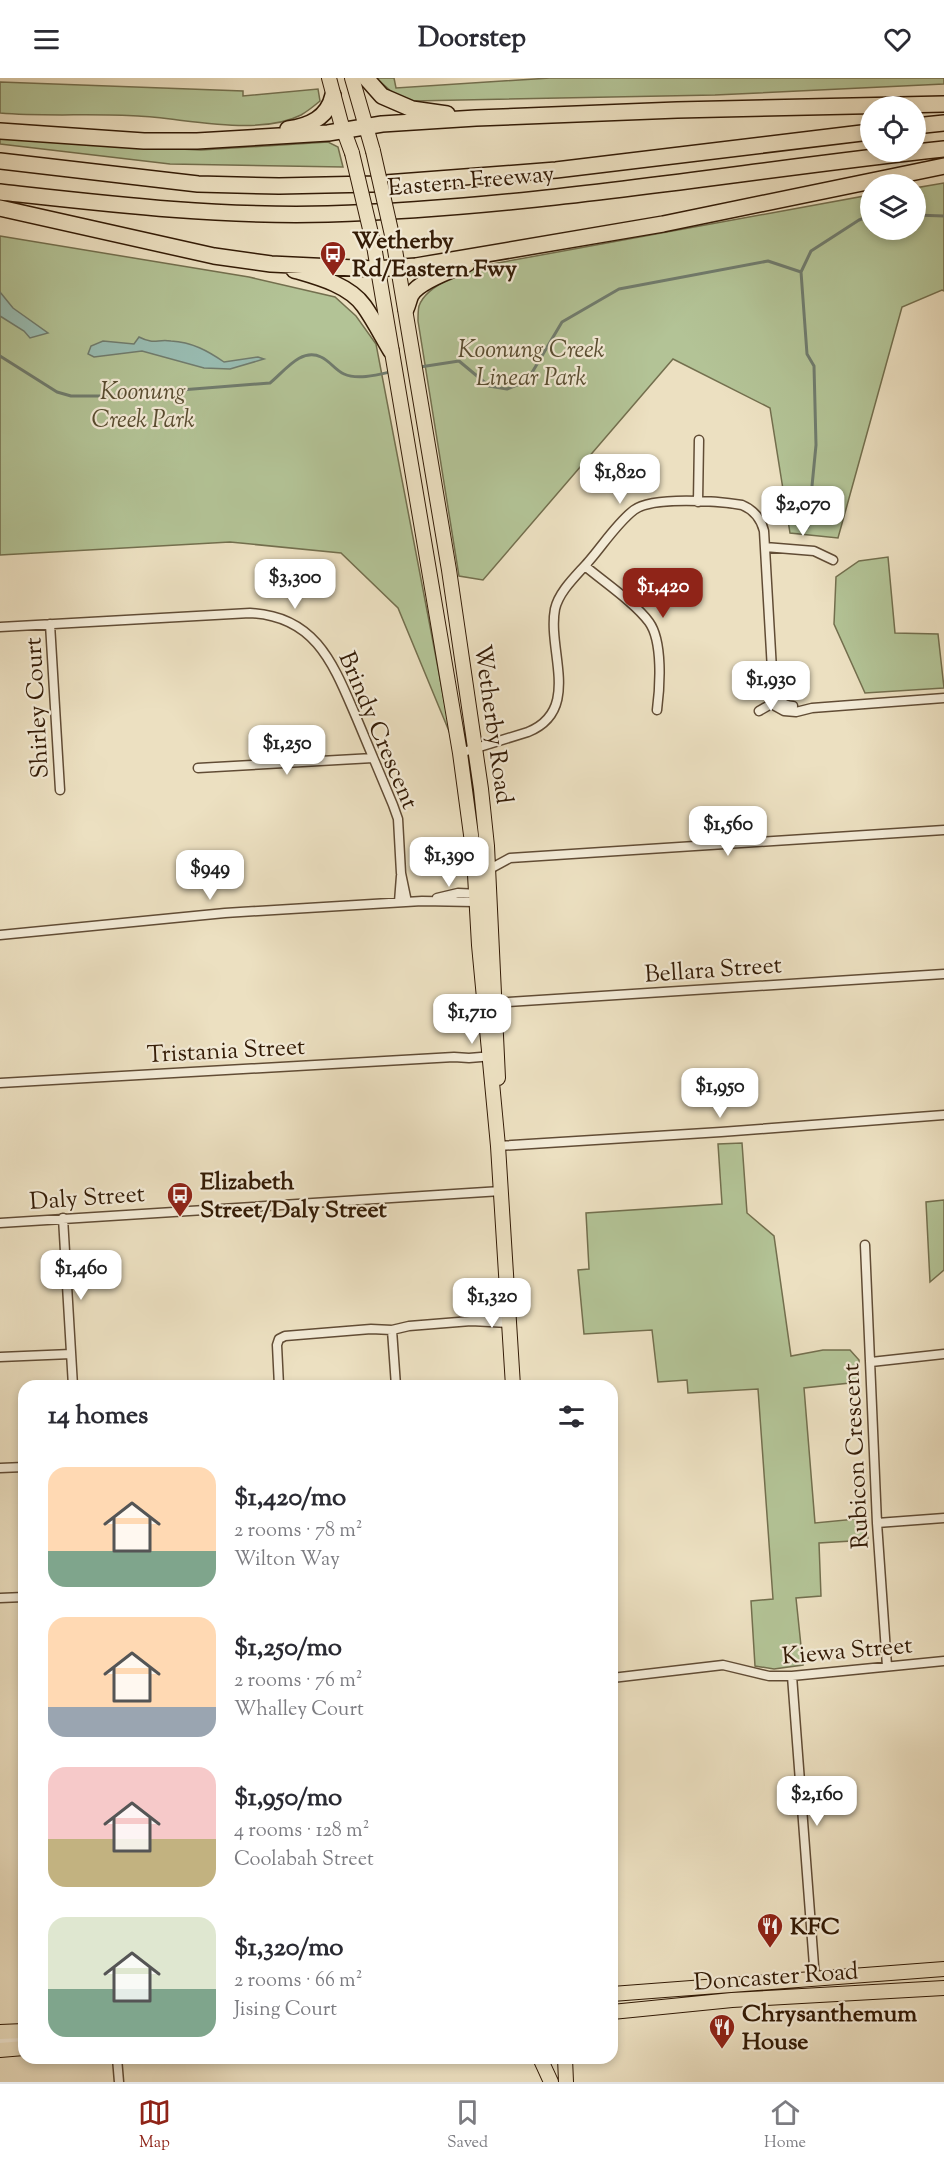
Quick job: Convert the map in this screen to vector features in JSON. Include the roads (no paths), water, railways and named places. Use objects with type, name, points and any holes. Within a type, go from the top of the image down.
[{"type":"highway","points":[[366,78],[382,96],[412,109],[476,118]]},
{"type":"highway","points":[[231,140],[297,128],[314,121],[323,116],[331,105],[333,95]]},
{"type":"highway","points":[[0,131],[144,141],[231,140],[344,132],[382,124],[476,118],[677,110],[944,104]]},
{"type":"highway","points":[[926,125],[944,123]]},
{"type":"highway","name":"Eastern Freeway","points":[[0,160],[198,184],[279,186],[372,184],[556,170],[860,133]]},
{"type":"highway","name":"Eastern Freeway","points":[[0,192],[185,211],[337,213],[474,206],[944,148]]},
{"type":"highway","points":[[0,208],[214,256],[272,264],[376,269],[519,249],[663,224],[944,166]]},
{"type":"highway","points":[[406,309],[411,295],[419,287],[446,272],[519,249]]},
{"type":"highway","points":[[272,264],[327,281],[355,297],[364,305],[391,351]]},
{"type":"main road","name":"Wetherby Road","points":[[329,78],[352,153],[374,246],[376,269],[460,753],[474,857],[475,897],[489,1003]]},
{"type":"main road","name":"Wetherby Road","points":[[352,78],[373,151],[394,244],[476,748],[488,870],[491,1055],[513,1380]]},
{"type":"main road","name":"Doncaster Road","points":[[618,1994],[944,1969]]},
{"type":"main road","points":[[727,1985],[728,2001]]},
{"type":"main road","name":"Doncaster Road","points":[[618,2011],[728,2001],[944,1988]]},
{"type":"main road","points":[[0,2032],[18,2031]]},
{"type":"main road","points":[[0,2050],[18,2048]]},
{"type":"main road","points":[[543,2064],[552,2082]]},
{"type":"main road","points":[[550,2064],[552,2082]]},
{"type":"main road","points":[[565,2064],[566,2082]]},
{"type":"street","points":[[698,502],[699,440]]},
{"type":"street","points":[[460,753],[537,729],[554,710],[559,694],[556,607],[562,594],[628,516],[638,507],[651,502],[736,504],[749,508],[762,522],[776,701]]},
{"type":"street","points":[[765,547],[814,551],[833,560]]},
{"type":"street","points":[[585,566],[643,615],[653,628],[658,651],[657,710]]},
{"type":"street","name":"Brindy Crescent","points":[[0,627],[242,613],[268,615],[286,620],[314,639],[333,665],[396,812],[403,902]]},
{"type":"street","name":"Shirley Court","points":[[50,624],[60,790]]},
{"type":"street","points":[[776,701],[786,706],[812,708],[944,698]]},
{"type":"street","points":[[759,711],[776,701]]},
{"type":"street","points":[[198,768],[374,758]]},
{"type":"street","points":[[486,846],[510,858],[944,830]]},
{"type":"street","points":[[488,870],[510,858]]},
{"type":"street","points":[[0,935],[225,913],[489,896]]},
{"type":"street","name":"Bellara Street","points":[[489,1003],[944,974]]},
{"type":"street","name":"Tristania Street","points":[[0,1083],[491,1055]]},
{"type":"street","points":[[498,1146],[944,1115]]},
{"type":"street","name":"Daly Street","points":[[0,1223],[501,1191]]},
{"type":"street","points":[[63,1218],[73,1380]]},
{"type":"street","name":"Rubicon Crescent","points":[[865,1245],[877,1523],[887,1666]]},
{"type":"street","points":[[279,1380],[277,1351],[279,1339],[288,1335],[371,1329],[392,1330],[409,1326],[509,1318]]},
{"type":"street","points":[[392,1330],[396,1380]]},
{"type":"street","points":[[0,1357],[71,1354]]},
{"type":"street","points":[[871,1362],[944,1354]]},
{"type":"street","points":[[0,1468],[18,1467]]},
{"type":"street","points":[[877,1523],[944,1518]]},
{"type":"street","points":[[0,1598],[18,1597]]},
{"type":"street","name":"Kiewa Street","points":[[618,1677],[723,1665],[769,1676],[792,1676],[944,1661]]},
{"type":"street","points":[[792,1676],[815,1979]]},
{"type":"street","points":[[0,2039],[18,2040]]},
{"type":"street","points":[[118,2064],[119,2082]]},
{"type":"water","points":[[0,292],[13,308],[48,333],[30,338],[24,331],[0,316]]},
{"type":"water","points":[[139,337],[152,341],[193,345],[224,362],[258,357],[264,359],[230,369],[204,368],[142,351],[94,357],[88,354],[91,346],[103,341],[134,344]]},
{"type":"waterway","points":[[926,215],[944,216]]},
{"type":"waterway","points":[[420,367],[459,361],[489,386],[507,389],[527,381],[562,322],[619,289],[768,261],[801,272],[811,251],[860,220]]},
{"type":"waterway","points":[[801,272],[807,354],[814,366],[816,445],[808,527]]},
{"type":"waterway","points":[[0,356],[57,392],[71,396],[106,396],[270,383],[293,362],[307,355],[321,357],[349,376],[390,372]]},
{"type":"place","name":"Wetherby Rd/Eastern Fwy","points":[[333,277]]},
{"type":"place","name":"Elizabeth Street/Daly Street","points":[[180,1218]]},
{"type":"place","name":"KFC","points":[[770,1949]]},
{"type":"place","name":"Chrysanthemum House","points":[[722,2050]]},
{"type":"park label","name":"Koonung Creek Linear Park","points":[[531,363]]},
{"type":"park label","name":"Koonung Creek Park","points":[[143,405]]}]
